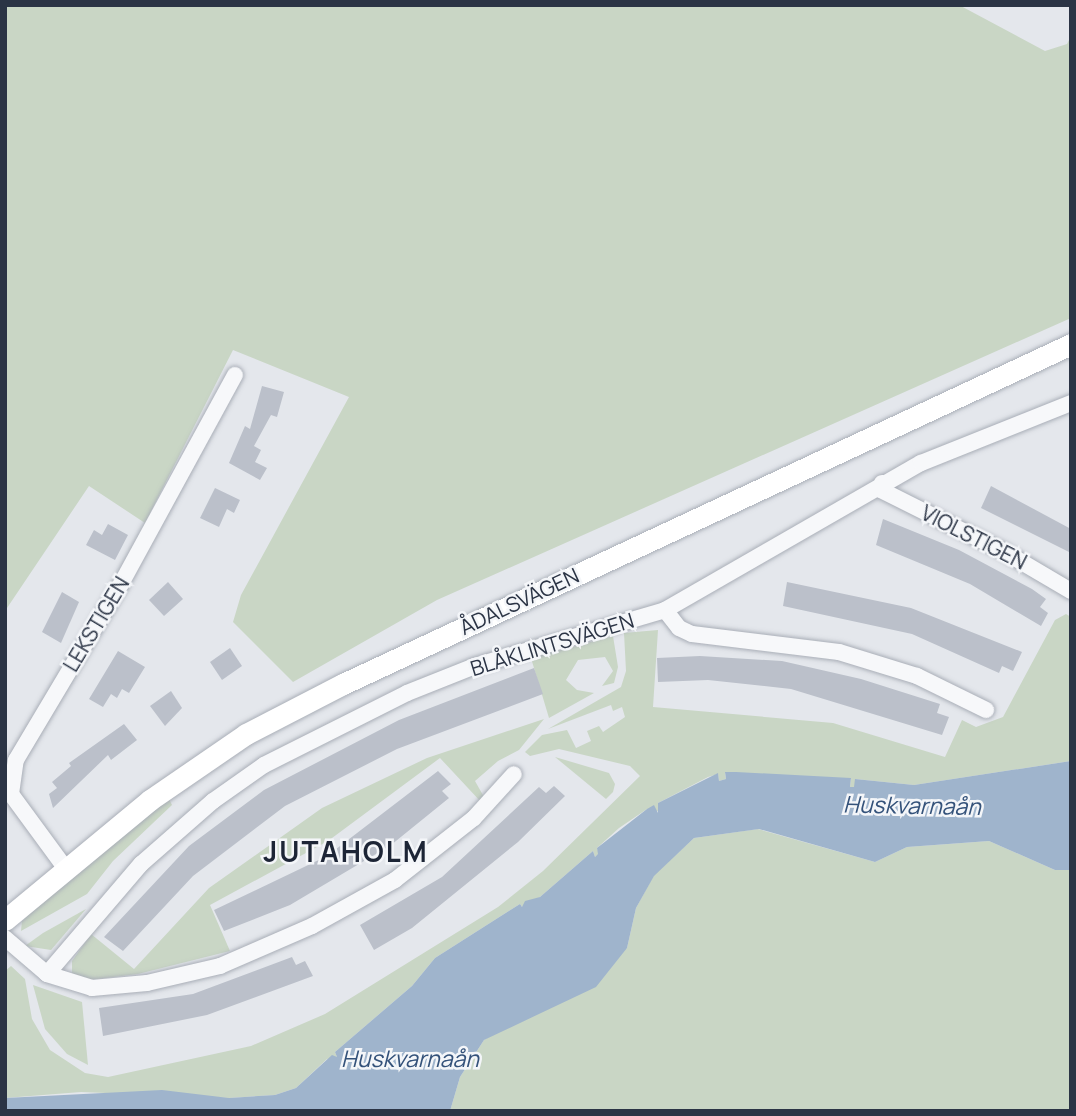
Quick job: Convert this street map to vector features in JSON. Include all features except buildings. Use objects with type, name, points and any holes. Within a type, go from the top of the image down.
[{"type":"main road","name":"ÅDALSVÄGEN","points":[[5,920],[194,767],[293,709],[1071,344]]},
{"type":"street","name":"LEKSTIGEN","points":[[66,869],[11,794],[10,757],[121,583],[235,375]]},
{"type":"street","name":"BLÅKLINTSVÄGEN","points":[[47,974],[141,864],[213,801],[264,765],[387,702],[475,666],[664,610],[882,483],[961,443],[1071,403]]},
{"type":"street","name":"VIOLSTIGEN","points":[[882,483],[881,490],[1003,551],[1071,591]]},
{"type":"street","points":[[664,610],[679,628],[692,634],[839,652],[917,676],[986,710]]},
{"type":"street","points":[[5,938],[47,974],[92,988],[128,986],[207,970],[261,950],[395,880],[474,818],[514,774]]},
{"type":"green space","points":[[5,5],[959,5],[1045,51],[1067,44],[1071,36],[1071,318],[437,600],[293,682],[233,622],[241,595],[349,397],[233,350],[145,523],[89,486],[5,611]]},
{"type":"green space","points":[[1066,614],[1071,617],[1071,761],[914,785],[855,779],[855,787],[850,787],[851,779],[725,773],[726,779],[719,781],[718,774],[708,777],[658,803],[662,812],[647,809],[619,828],[597,848],[599,854],[595,857],[593,851],[540,897],[522,907],[520,904],[435,958],[412,986],[335,1052],[337,1057],[327,1059],[296,1088],[275,1095],[229,1098],[81,1092],[5,1098],[5,971],[11,966],[25,979],[32,1019],[50,1050],[85,1073],[108,1077],[251,1046],[325,1014],[498,907],[543,871],[640,776],[630,766],[559,749],[530,756],[525,752],[542,735],[567,730],[576,748],[591,741],[587,731],[599,726],[603,732],[625,717],[622,707],[613,711],[611,705],[548,729],[621,687],[626,671],[624,633],[658,630],[653,707],[833,723],[945,757],[962,720],[976,727],[1003,717],[1055,620]]},
{"type":"green space","points":[[613,636],[618,667],[614,683],[602,686],[613,671],[605,657],[578,660],[566,680],[577,690],[594,693],[549,718],[531,658]]},
{"type":"green space","points":[[544,719],[519,750],[498,761],[475,781],[484,797],[481,802],[440,758],[328,841],[210,905],[230,951],[138,974],[81,981],[72,977],[72,961],[91,934],[134,969],[209,888],[322,808],[427,758]]},
{"type":"green space","points":[[555,757],[609,773],[615,784],[613,792],[606,799]]},
{"type":"green space","points":[[169,799],[172,805],[113,861],[87,894],[21,931],[22,921],[51,894]]},
{"type":"green space","points":[[758,829],[875,862],[907,847],[989,841],[1055,870],[1071,870],[1071,1111],[450,1111],[460,1077],[484,1040],[627,948],[636,908],[654,875],[694,838]]},
{"type":"green space","points":[[86,909],[51,950],[25,946],[43,933]]},
{"type":"green space","points":[[33,985],[82,1002],[88,1065],[67,1054],[45,1029]]},
{"type":"water","name":"Huskvarnaån","points":[[1071,761],[1071,870],[1055,870],[989,841],[907,847],[875,862],[759,829],[694,838],[654,876],[636,908],[627,948],[596,987],[484,1040],[460,1077],[450,1111],[5,1111],[5,1098],[162,1090],[229,1098],[275,1095],[296,1088],[332,1055],[337,1057],[335,1052],[412,986],[435,958],[520,904],[522,907],[525,901],[540,897],[593,851],[595,857],[598,854],[597,848],[647,809],[654,805],[658,813],[658,803],[718,773],[719,781],[726,779],[725,772],[736,772],[851,778],[850,787],[854,787],[855,779],[914,785]]},
{"type":"district","name":"JUTAHOLM","points":[[346,851]]}]
